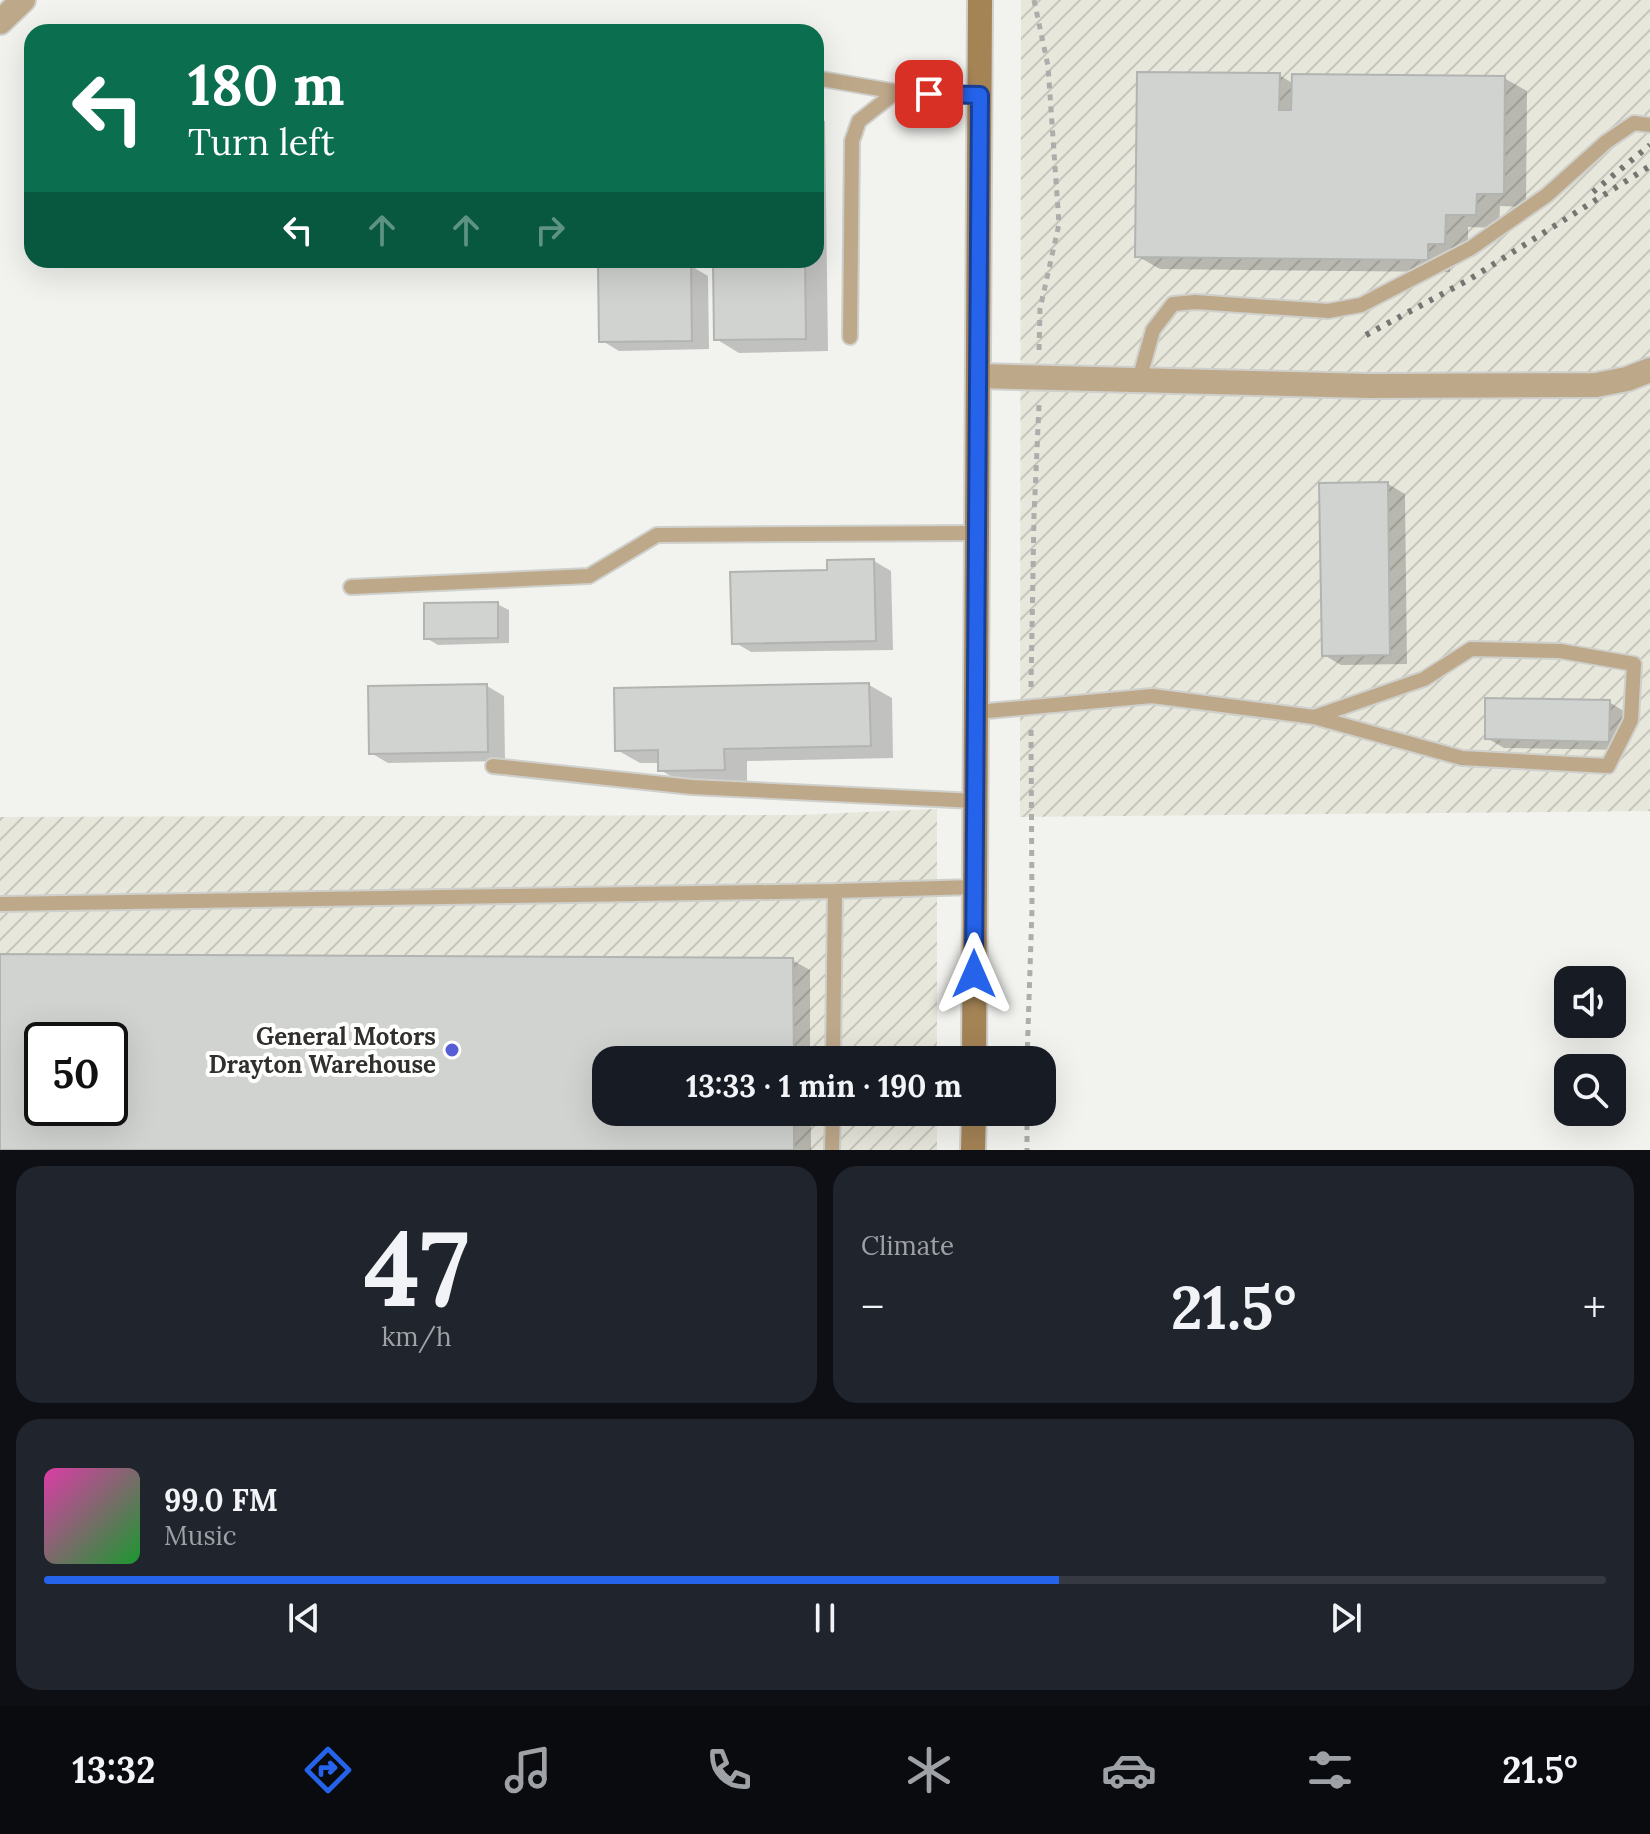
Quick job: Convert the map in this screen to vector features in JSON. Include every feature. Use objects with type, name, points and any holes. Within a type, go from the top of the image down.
[{"type":"main road","points":[[974,1046],[980,0]]},
{"type":"main road","points":[[973,1150],[974,1126]]},
{"type":"street","points":[[0,22],[23,0]]},
{"type":"street","points":[[979,376],[1369,386],[1596,385],[1627,379],[1650,370]]},
{"type":"lane","points":[[824,79],[904,93],[980,95]]},
{"type":"lane","points":[[850,337],[852,141],[859,121],[892,95],[904,93]]},
{"type":"lane","points":[[1139,380],[1153,330],[1173,304],[1195,302],[1328,311],[1361,305],[1471,248],[1547,195],[1606,142],[1634,123],[1650,125]]},
{"type":"lane","points":[[351,587],[589,576],[657,535],[979,533]]},
{"type":"lane","points":[[977,712],[1152,696],[1314,717],[1462,758],[1608,766],[1631,720],[1634,664],[1560,651],[1471,649],[1424,679],[1314,717]]},
{"type":"lane","points":[[493,766],[692,787],[975,801]]},
{"type":"lane","points":[[0,904],[975,887]]},
{"type":"lane","points":[[833,1046],[835,891]]},
{"type":"lane","points":[[832,1150],[833,1126]]},
{"type":"path","points":[[1027,1046],[1032,909],[1033,529],[1040,309],[1059,224],[1048,66],[1034,0]]},
{"type":"path","points":[[1027,1126],[1027,1150]]},
{"type":"shaded area","points":[[1021,0],[1650,0],[1650,811],[1020,817]]},
{"type":"shaded area","points":[[937,809],[937,1046],[592,1046],[592,1126],[937,1126],[937,1150],[0,1150],[0,817],[796,815]]},
{"type":"building","points":[[1137,72],[1280,73],[1279,110],[1291,110],[1292,74],[1505,76],[1504,194],[1477,194],[1476,215],[1446,215],[1445,244],[1428,244],[1428,260],[1135,257]]},
{"type":"building","points":[[598,268],[691,268],[692,341],[599,342]]},
{"type":"building","points":[[713,268],[805,268],[806,339],[714,340]]},
{"type":"building","points":[[1388,482],[1390,655],[1322,656],[1319,483]]},
{"type":"building","points":[[874,559],[876,641],[732,644],[730,572],[827,570],[827,560]]},
{"type":"building","points":[[498,602],[498,638],[424,639],[424,603]]},
{"type":"building","points":[[869,683],[871,746],[724,749],[725,770],[658,771],[658,750],[615,751],[614,688]]},
{"type":"building","points":[[487,684],[488,752],[369,754],[368,686]]},
{"type":"building","points":[[1485,698],[1610,700],[1609,742],[1485,739]]},
{"type":"building","name":"General Motors Drayton Warehouse","points":[[0,954],[793,958],[794,1046],[592,1046],[592,1126],[794,1126],[794,1150],[0,1150]]},
{"type":"railway","points":[[1593,192],[1650,145]]},
{"type":"railway","points":[[1366,335],[1470,279],[1650,166]]},
{"type":"place","name":"General Motors Drayton Warehouse","points":[[452,1050]]},
{"type":"route","points":[[929,94],[980,95],[974,974]]}]
